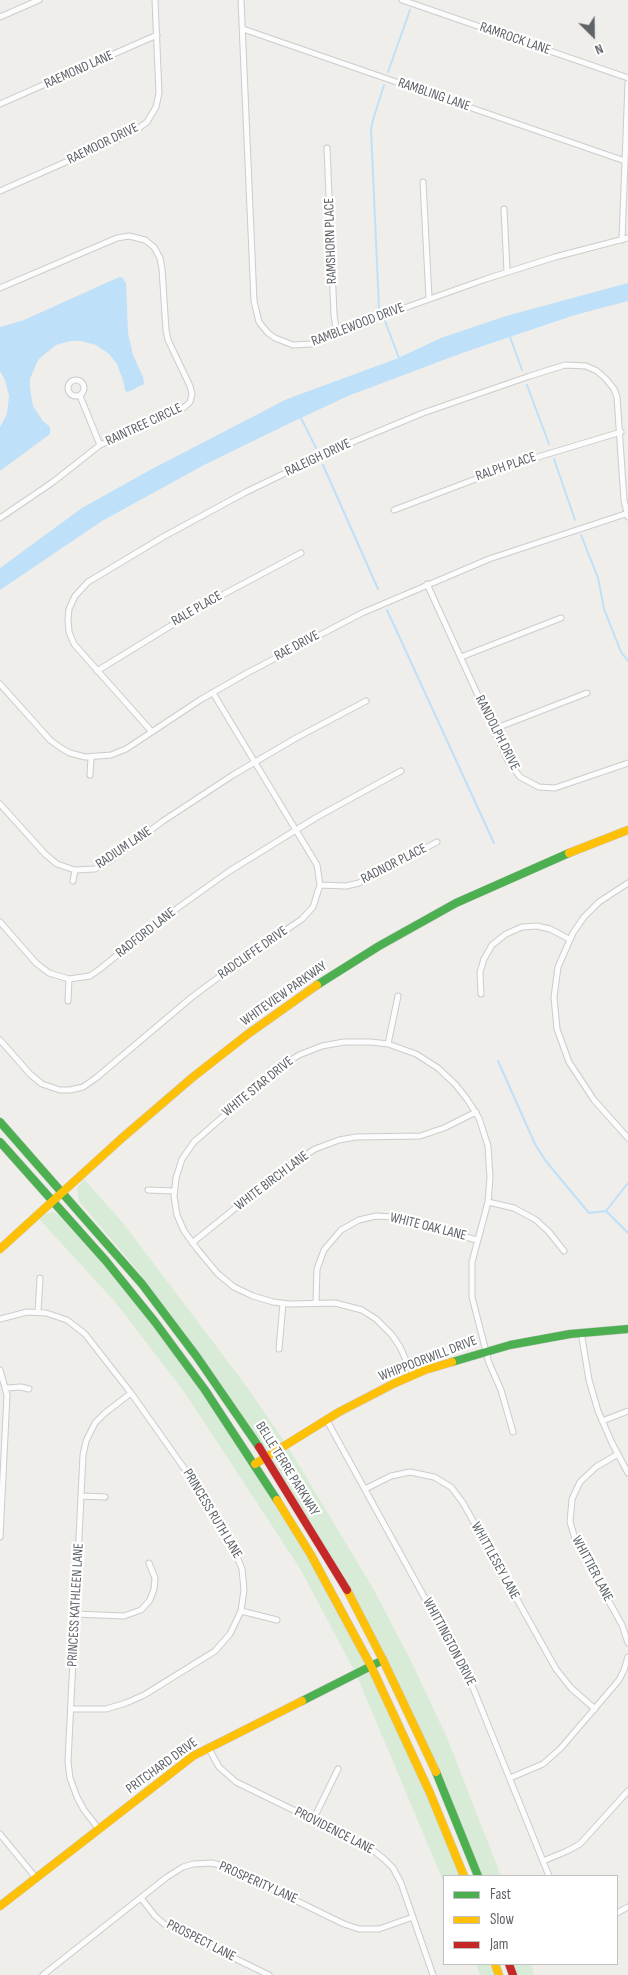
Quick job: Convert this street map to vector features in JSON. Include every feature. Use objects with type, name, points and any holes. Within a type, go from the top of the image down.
[{"type":"main road","name":"WHITEVIEW PARKWAY","points":[[0,1249],[193,1077],[253,1030],[326,979],[396,936],[456,904],[551,860],[628,830]]},
{"type":"main road","name":"BELLE TERRE PARKWAY","points":[[0,1122],[142,1284],[197,1357],[266,1457],[347,1590],[383,1660],[443,1788],[478,1875]]},
{"type":"main road","name":"BELLE TERRE PARKWAY","points":[[0,1142],[53,1200],[155,1322],[205,1390],[255,1464],[311,1555],[371,1666],[430,1792],[464,1875]]},
{"type":"main road","name":"WHIPPOORWILL DRIVE","points":[[255,1464],[326,1419],[413,1375],[485,1351],[535,1340],[581,1332],[628,1329]]},
{"type":"main road","name":"PRITCHARD DRIVE","points":[[0,1906],[178,1766],[208,1747],[383,1660]]},
{"type":"street","points":[[0,17],[39,0]]},
{"type":"street","name":"RAEMOOR DRIVE","points":[[0,191],[125,136],[147,122],[155,110],[159,98],[155,0]]},
{"type":"street","name":"RAMBLEWOOD DRIVE","points":[[242,0],[253,291],[256,314],[268,333],[280,341],[289,344],[312,344],[429,298],[507,272],[625,239]]},
{"type":"street","name":"RAMROCK LANE","points":[[402,0],[628,78]]},
{"type":"street","name":"RAMBLING LANE","points":[[243,29],[625,161]]},
{"type":"street","name":"RAEMOND LANE","points":[[0,104],[157,35]]},
{"type":"street","points":[[625,239],[628,83]]},
{"type":"street","name":"RAMSHORN PLACE","points":[[327,148],[334,315],[337,334]]},
{"type":"street","points":[[423,182],[429,298]]},
{"type":"street","points":[[504,209],[507,272]]},
{"type":"street","name":"RAINTREE CIRCLE","points":[[0,288],[121,236],[142,238],[158,252],[162,269],[168,340],[190,386],[192,398],[187,405],[176,412],[100,445],[47,486],[0,518]]},
{"type":"street","name":"RALEIGH DRIVE","points":[[152,732],[77,648],[69,632],[69,609],[73,600],[81,588],[110,568],[246,492],[331,451],[455,402],[530,376],[570,365],[590,367],[609,382],[614,389],[618,402],[628,514]]},
{"type":"street","points":[[80,396],[100,445]]},
{"type":"street","name":"RALPH PLACE","points":[[394,510],[518,462],[621,432]]},
{"type":"street","name":"RAE DRIVE","points":[[0,684],[57,746],[74,755],[91,758],[106,757],[121,752],[214,693],[323,632],[427,584],[510,551],[628,514]]},
{"type":"street","name":"RALE PLACE","points":[[97,671],[195,610],[301,553]]},
{"type":"street","name":"RANDOLPH DRIVE","points":[[427,584],[513,770],[524,780],[539,787],[565,786],[628,763]]},
{"type":"street","points":[[461,657],[561,618]]},
{"type":"street","points":[[214,693],[317,865],[320,885]]},
{"type":"street","points":[[494,729],[587,693]]},
{"type":"street","name":"RADIUM LANE","points":[[75,870],[90,870],[104,864],[187,805],[255,762],[310,730],[366,701]]},
{"type":"street","points":[[90,775],[91,758]]},
{"type":"street","name":"RADFORD LANE","points":[[69,979],[82,978],[97,972],[147,931],[205,888],[296,829],[402,771]]},
{"type":"street","points":[[0,804],[49,858],[61,866],[75,870],[73,881]]},
{"type":"street","name":"RADNOR PLACE","points":[[320,885],[354,885],[437,842]]},
{"type":"street","points":[[628,883],[609,894],[592,908],[569,939],[561,956],[555,984],[554,1011],[558,1035],[565,1056],[577,1077],[602,1110],[628,1138]]},
{"type":"street","name":"RADCLIFFE DRIVE","points":[[0,1040],[34,1078],[46,1086],[65,1090],[86,1085],[192,997],[305,916],[315,903],[320,885]]},
{"type":"street","points":[[0,922],[43,968],[53,975],[69,979],[68,1001]]},
{"type":"street","points":[[481,994],[480,972],[484,959],[492,945],[506,934],[522,928],[537,926],[550,929],[569,939]]},
{"type":"street","points":[[388,1044],[398,996]]},
{"type":"street","name":"WHITE STAR DRIVE","points":[[413,1375],[396,1341],[376,1319],[362,1310],[350,1306],[316,1302],[284,1304],[260,1299],[234,1287],[218,1274],[192,1243],[179,1219],[174,1191],[177,1173],[182,1159],[194,1142],[285,1063],[311,1050],[333,1043],[358,1041],[388,1044],[416,1054],[445,1073],[460,1089],[476,1112],[489,1154],[490,1178],[488,1202],[472,1262],[471,1288],[473,1306],[485,1351],[501,1390],[513,1432]]},
{"type":"street","name":"WHITE BIRCH LANE","points":[[192,1243],[284,1169],[315,1149],[339,1140],[356,1137],[420,1136],[444,1128],[476,1112]]},
{"type":"street","points":[[148,1190],[174,1191]]},
{"type":"street","points":[[488,1202],[514,1208],[536,1220],[549,1232],[564,1251]]},
{"type":"street","name":"WHITE OAK LANE","points":[[316,1302],[317,1269],[324,1250],[341,1230],[359,1220],[376,1216],[392,1217],[477,1240]]},
{"type":"street","points":[[38,1312],[40,1278]]},
{"type":"street","points":[[279,1349],[284,1304]]},
{"type":"street","name":"PRINCESS RUTH LANE","points":[[0,1319],[13,1314],[38,1312],[62,1318],[82,1331],[131,1393],[184,1468],[235,1548],[241,1562],[244,1579],[241,1611],[230,1634],[215,1651],[144,1695],[126,1703],[110,1708],[71,1709]]},
{"type":"street","points":[[581,1332],[589,1380],[602,1421],[628,1473]]},
{"type":"street","points":[[0,1370],[6,1388],[0,1537]]},
{"type":"street","points":[[6,1388],[19,1387],[29,1389]]},
{"type":"street","name":"PRINCESS KATHLEEN LANE","points":[[98,1828],[81,1806],[70,1778],[68,1756],[84,1450],[90,1431],[105,1413],[131,1393]]},
{"type":"street","points":[[602,1421],[628,1411]]},
{"type":"street","name":"WHITTINGTON DRIVE","points":[[326,1419],[461,1662],[478,1699],[549,1875]]},
{"type":"street","name":"WHITTIER LANE","points":[[618,1454],[596,1467],[580,1482],[572,1499],[570,1522],[576,1542],[622,1625],[628,1642]]},
{"type":"street","name":"WHITTLESEY LANE","points":[[365,1489],[392,1476],[410,1472],[434,1477],[451,1488],[463,1503],[559,1673],[574,1692],[594,1709]]},
{"type":"street","points":[[82,1496],[105,1497]]},
{"type":"street","points":[[75,1614],[124,1616],[141,1610],[150,1600],[154,1589],[154,1578],[149,1563]]},
{"type":"street","points":[[241,1611],[277,1620]]},
{"type":"street","points":[[510,1778],[534,1768],[550,1758],[621,1677],[628,1657]]},
{"type":"street","name":"PROVIDENCE LANE","points":[[208,1747],[219,1767],[232,1780],[369,1847],[384,1859],[399,1879],[433,1975]]},
{"type":"street","points":[[313,1820],[338,1769]]},
{"type":"street","points":[[543,1861],[571,1849],[584,1840],[628,1791]]},
{"type":"street","points":[[0,1834],[36,1878]]},
{"type":"street","name":"PROSPERITY LANE","points":[[43,1975],[178,1869],[188,1865],[206,1863],[227,1867],[344,1924],[359,1929],[379,1929],[413,1917]]},
{"type":"street","name":"PROSPECT LANE","points":[[141,1898],[164,1924],[268,1975]]},
{"type":"green space","points":[[84,1179],[123,1223],[247,1387],[288,1447],[374,1590],[412,1663],[448,1740],[501,1875],[482,1875],[434,1761],[406,1700],[350,1591],[312,1525],[260,1442],[221,1385],[140,1278],[142,1276],[79,1201],[77,1188]]},
{"type":"green space","points":[[52,1212],[64,1218],[87,1244],[152,1325],[219,1416],[259,1476],[309,1558],[360,1650],[424,1787],[461,1875],[443,1875],[443,1881],[357,1676],[301,1570],[185,1393],[116,1303],[40,1220],[44,1215]]},
{"type":"green space","points":[[476,1965],[492,1965],[496,1975],[480,1975]]},
{"type":"green space","points":[[513,1965],[531,1965],[534,1975],[516,1975]]},
{"type":"water","points":[[122,277],[126,283],[128,333],[133,355],[143,377],[144,384],[128,392],[125,391],[117,364],[109,354],[96,345],[81,341],[70,341],[56,345],[38,360],[30,379],[33,406],[43,421],[50,427],[50,434],[0,471],[0,427],[7,414],[9,396],[5,380],[0,371],[0,327],[24,320]]},
{"type":"water","points":[[628,283],[628,301],[575,315],[462,353],[348,396],[204,465],[102,521],[0,590],[0,568],[82,508],[150,470],[287,399],[396,359],[441,338],[506,316]]},
{"type":"waterway","points":[[388,72],[410,10]]},
{"type":"waterway","points":[[379,309],[371,129],[384,85]]},
{"type":"waterway","points":[[385,321],[399,358]]},
{"type":"waterway","points":[[510,337],[522,370]]},
{"type":"waterway","points":[[527,385],[549,444]]},
{"type":"waterway","points":[[301,418],[316,448]]},
{"type":"waterway","points":[[554,459],[575,520]]},
{"type":"waterway","points":[[323,465],[378,589]]},
{"type":"waterway","points":[[581,535],[598,578],[604,609],[621,652],[628,661]]},
{"type":"waterway","points":[[387,610],[494,843]]},
{"type":"waterway","points":[[498,1061],[535,1144],[545,1160],[589,1213],[606,1211],[628,1233]]},
{"type":"waterway","points":[[606,1211],[628,1183]]},
{"type":"traffic: fast","points":[[317,985],[379,946],[456,903],[569,853]]},
{"type":"traffic: fast","points":[[0,1122],[142,1284],[197,1357],[259,1447]]},
{"type":"traffic: fast","points":[[0,1142],[106,1261],[155,1322],[205,1390],[277,1500]]},
{"type":"traffic: fast","points":[[452,1362],[510,1345],[570,1334],[628,1329]]},
{"type":"traffic: fast","points":[[302,1701],[383,1660]]},
{"type":"traffic: fast","points":[[436,1772],[478,1875]]},
{"type":"traffic: slow","points":[[569,853],[628,830]]},
{"type":"traffic: slow","points":[[0,1249],[122,1138],[193,1077],[248,1034],[317,985]]},
{"type":"traffic: slow","points":[[255,1464],[339,1412],[393,1384],[425,1370],[452,1362]]},
{"type":"traffic: slow","points":[[277,1500],[311,1555],[371,1666],[430,1793],[464,1875]]},
{"type":"traffic: slow","points":[[347,1590],[383,1660],[436,1772]]},
{"type":"traffic: slow","points":[[0,1906],[193,1756],[302,1701]]},
{"type":"traffic: slow","points":[[495,1965],[499,1975]]},
{"type":"traffic: jam","points":[[259,1447],[347,1590]]},
{"type":"traffic: jam","points":[[509,1965],[513,1975]]}]
